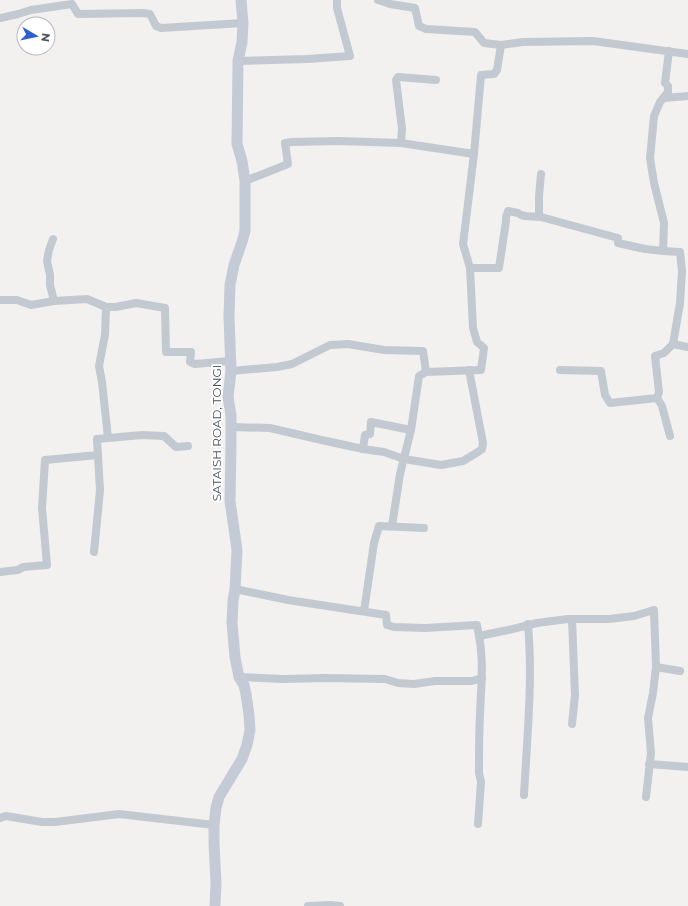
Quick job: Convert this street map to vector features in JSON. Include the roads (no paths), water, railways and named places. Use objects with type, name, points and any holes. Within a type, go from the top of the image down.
[{"type":"street","name":"SATAISH ROAD, TONGI","points":[[215,906],[216,883],[214,825],[216,808],[219,798],[242,759],[250,730],[246,694],[235,657],[232,623],[237,550],[230,501],[231,415],[228,397],[230,366],[230,285],[234,265],[245,231],[245,181],[238,144],[238,61],[242,42],[243,23],[241,0]]},
{"type":"street","points":[[238,61],[350,56],[337,8],[337,0]]},
{"type":"street","points":[[378,0],[390,4],[415,8],[419,26],[426,29],[475,32],[484,43],[501,45],[523,42],[593,41],[669,50],[688,54]]},
{"type":"street","points":[[0,18],[31,10],[72,4],[78,14],[150,14],[156,26],[161,28],[243,23]]},
{"type":"street","points":[[392,526],[400,474],[411,430],[419,376],[426,372],[481,370],[484,348],[477,342],[473,328],[470,268],[463,244],[474,154],[481,75],[494,74],[497,70],[501,45]]},
{"type":"street","points":[[663,251],[664,223],[654,183],[650,158],[654,116],[660,102],[668,92],[668,86],[665,84],[669,50]]},
{"type":"street","points":[[401,143],[402,129],[396,80],[398,77],[436,80]]},
{"type":"street","points":[[664,98],[688,96]]},
{"type":"street","points":[[245,181],[288,164],[285,143],[292,142],[338,141],[401,143],[474,154]]},
{"type":"street","points":[[540,174],[539,215],[541,217]]},
{"type":"street","points":[[470,268],[499,268],[508,211],[518,212],[525,216],[541,217],[618,238],[618,243],[645,249],[680,252],[682,270],[680,303],[673,344],[664,353],[655,356],[659,392],[657,398]]},
{"type":"street","points":[[53,239],[47,261],[50,274],[50,285],[54,300]]},
{"type":"street","points":[[0,300],[17,300],[31,305],[54,300],[87,299],[106,307],[116,307],[136,303],[165,308],[166,352],[191,352],[190,362],[195,364],[277,367],[292,364],[330,344],[348,344],[384,350],[422,351],[426,372]]},
{"type":"street","points":[[106,307],[104,335],[99,366],[108,438]]},
{"type":"street","points":[[673,344],[688,347]]},
{"type":"street","points":[[231,428],[270,428],[441,465],[463,461],[482,449],[483,443],[469,370]]},
{"type":"street","points":[[560,370],[601,371],[605,395],[610,403],[657,398]]},
{"type":"street","points":[[657,398],[662,406],[670,436]]},
{"type":"street","points":[[363,449],[365,435],[370,434],[372,422],[411,430]]},
{"type":"street","points":[[94,552],[100,490],[96,439],[156,435],[164,436],[176,447],[188,446]]},
{"type":"street","points":[[0,572],[18,570],[23,567],[47,565],[42,508],[45,460],[98,454]]},
{"type":"street","points":[[364,611],[374,543],[379,526],[424,528]]},
{"type":"street","points":[[235,589],[288,600],[386,615],[387,625],[394,627],[477,625],[482,650],[479,773],[481,782],[478,824]]},
{"type":"street","points":[[480,636],[528,624],[572,619],[610,619],[634,616],[654,610],[656,666],[648,718],[651,753],[646,797]]},
{"type":"street","points":[[572,619],[575,695],[572,724]]},
{"type":"street","points":[[524,795],[530,682],[530,646],[528,624]]},
{"type":"street","points":[[656,666],[680,671]]},
{"type":"street","points":[[240,677],[283,679],[385,679],[398,683],[414,684],[435,681],[472,681],[482,678]]},
{"type":"street","points":[[649,764],[688,767]]},
{"type":"street","points":[[0,818],[6,816],[42,822],[55,822],[119,814],[214,825]]},
{"type":"street","points":[[308,906],[340,906]]}]
